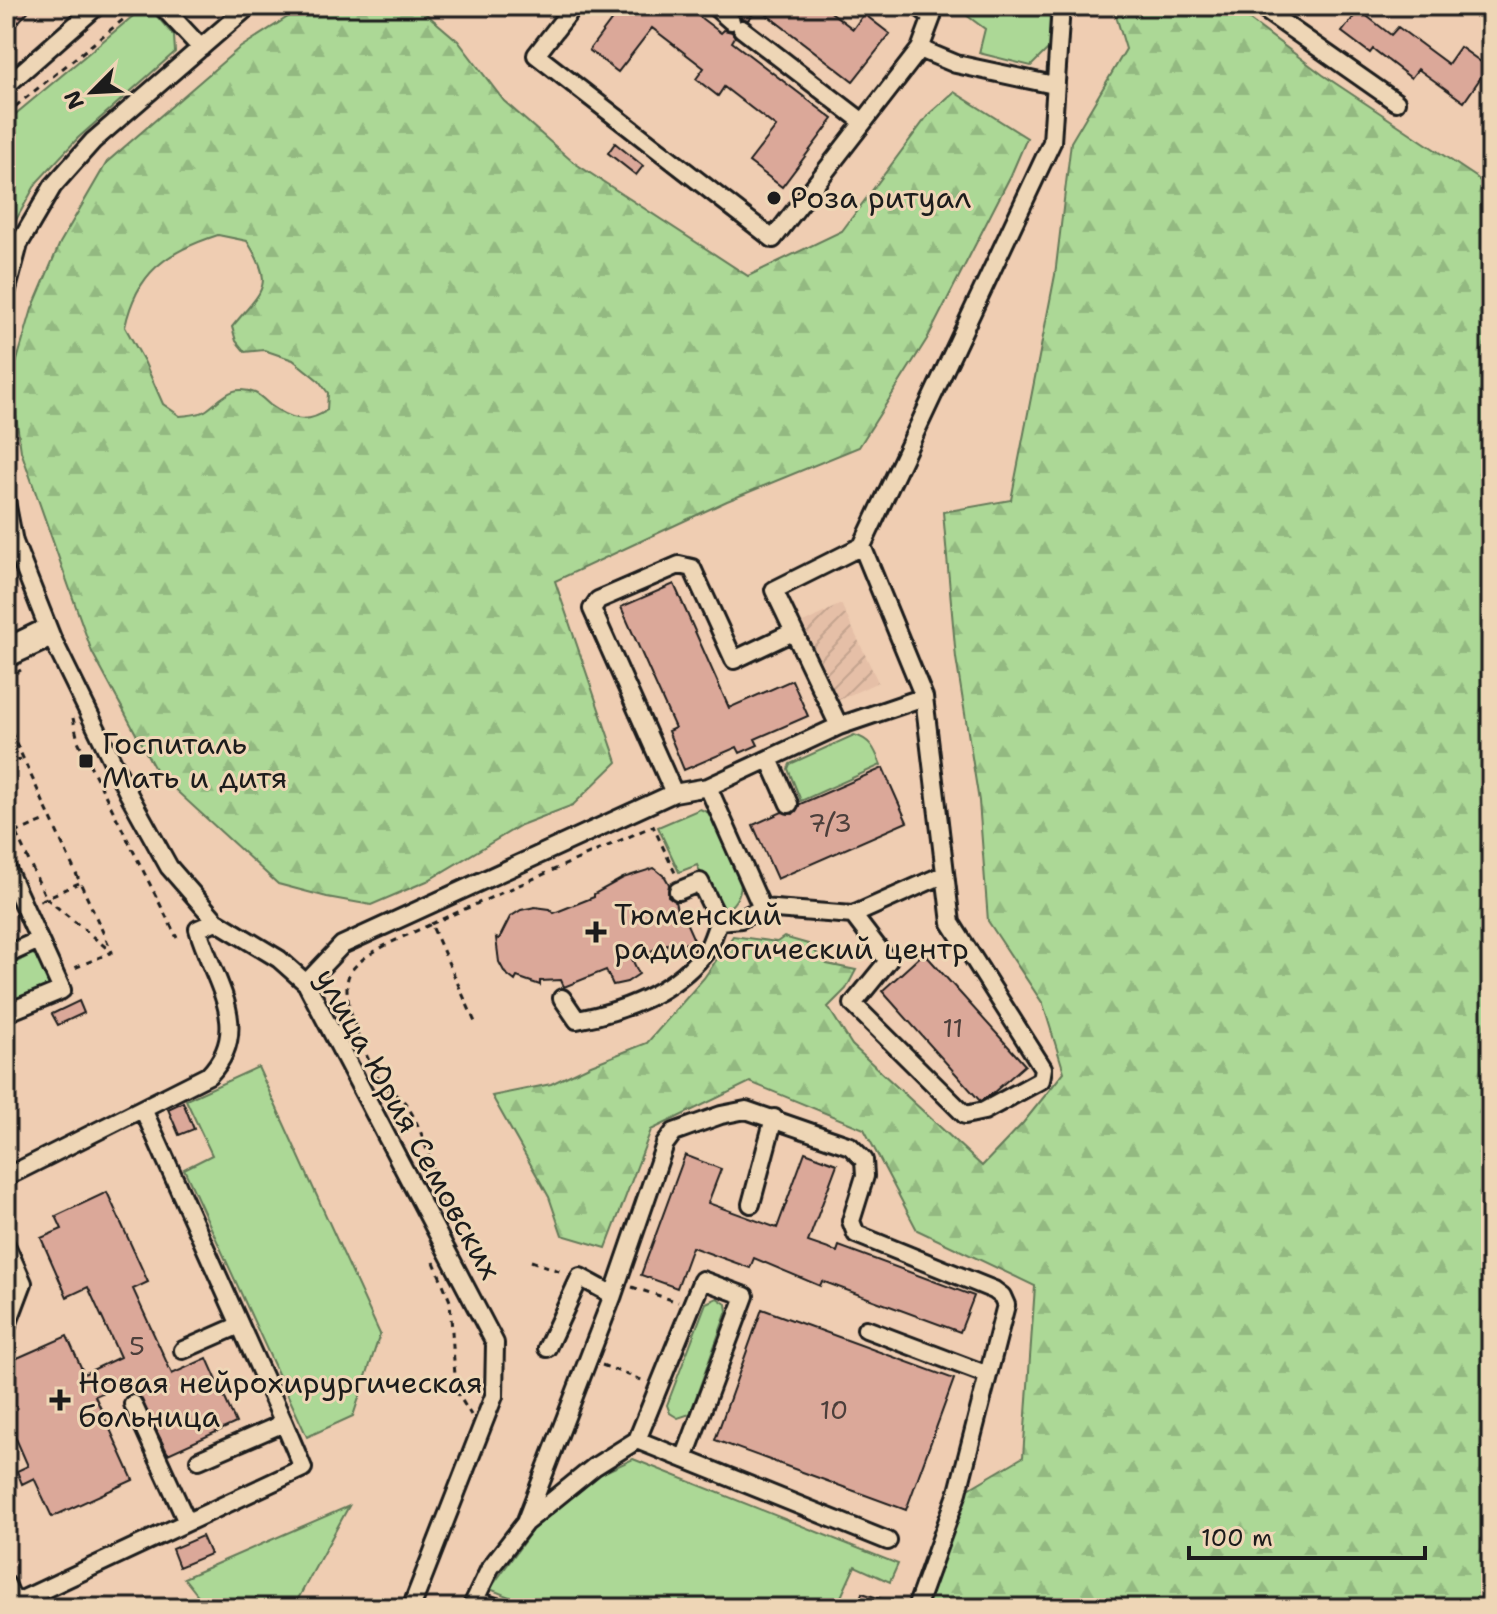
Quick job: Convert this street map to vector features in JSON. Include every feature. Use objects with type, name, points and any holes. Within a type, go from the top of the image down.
[{"type":"street","points":[[6,86],[97,6]]},
{"type":"street","points":[[162,6],[201,48]]},
{"type":"street","points":[[6,293],[19,244],[53,186],[93,141],[249,6]]},
{"type":"street","points":[[574,6],[536,55],[773,239],[920,49],[932,17],[918,6]]},
{"type":"street","points":[[714,6],[863,122]]},
{"type":"street","points":[[839,726],[774,590],[862,546],[1052,142],[1061,6]]},
{"type":"street","points":[[1259,6],[1396,102]]},
{"type":"street","points":[[920,49],[956,64],[1054,85]]},
{"type":"street","name":"улица Юрия Семовских","points":[[6,501],[10,543],[50,633],[128,793],[169,867],[216,921],[279,959],[306,983],[495,1343],[494,1396],[411,1608]]},
{"type":"street","points":[[853,915],[888,961],[853,1004],[965,1115],[984,1111],[1041,1080],[1043,1068],[951,923],[924,697],[862,546]]},
{"type":"street","points":[[674,793],[592,609],[598,600],[679,565],[692,568],[734,660],[793,632]]},
{"type":"street","points":[[6,647],[50,633]]},
{"type":"street","points":[[14,662],[50,633]]},
{"type":"street","points":[[306,983],[342,945],[674,793],[708,787],[839,726],[924,697]]},
{"type":"street","points":[[769,759],[789,804]]},
{"type":"street","points":[[708,787],[762,908]]},
{"type":"street","points":[[6,867],[62,990],[6,1013]]},
{"type":"street","points":[[719,921],[741,919],[762,908],[853,915],[945,874]]},
{"type":"street","points":[[562,998],[577,1020],[610,1014],[673,985],[708,948],[719,921],[700,882],[680,890]]},
{"type":"street","points":[[6,1177],[209,1075],[221,1062],[231,1041],[227,1005],[198,929],[216,921]]},
{"type":"street","points":[[6,955],[39,940]]},
{"type":"street","points":[[6,1584],[16,1605],[303,1468],[143,1109]]},
{"type":"street","points":[[525,1523],[613,1295],[665,1144],[674,1132],[721,1115],[746,1110],[850,1146],[864,1160],[865,1176],[851,1221],[856,1234],[994,1290],[1002,1296],[1006,1305],[958,1492],[916,1608]]},
{"type":"street","points":[[751,1204],[774,1118]]},
{"type":"street","points":[[6,1245],[23,1283],[6,1328]]},
{"type":"street","points":[[547,1348],[580,1277],[613,1295]]},
{"type":"street","points":[[498,1608],[473,1604],[490,1568],[525,1523],[594,1467],[637,1440],[702,1280],[745,1296],[684,1459]]},
{"type":"street","points":[[183,1350],[240,1325]]},
{"type":"street","points":[[866,1329],[988,1375]]},
{"type":"street","points":[[133,1404],[187,1522]]},
{"type":"street","points":[[199,1460],[284,1423]]},
{"type":"street","points":[[637,1440],[888,1541]]},
{"type":"path","points":[[6,114],[140,6]]},
{"type":"path","points":[[6,679],[21,672],[14,662]]},
{"type":"path","points":[[70,708],[78,741],[177,938]]},
{"type":"path","points":[[6,721],[112,952]]},
{"type":"path","points":[[6,765],[22,758]]},
{"type":"path","points":[[6,812],[46,898],[112,952]]},
{"type":"path","points":[[15,833],[49,818]]},
{"type":"path","points":[[431,924],[653,826],[680,890]]},
{"type":"path","points":[[32,904],[79,883]]},
{"type":"path","points":[[66,972],[112,952]]},
{"type":"path","points":[[531,1261],[580,1277]]},
{"type":"path","points":[[640,1290],[660,1297]]},
{"type":"path","points":[[616,1370],[629,1375]]},
{"type":"shaded area","points":[[841,604],[878,682],[839,700],[803,623]]},
{"type":"green space","points":[[145,6],[174,36],[175,52],[78,138],[37,182],[6,238],[6,122]]},
{"type":"green space","points":[[305,6],[417,6],[458,41],[504,101],[573,162],[748,276],[842,231],[929,114],[954,92],[1027,138],[927,339],[859,447],[727,501],[555,581],[617,762],[573,805],[521,825],[427,881],[371,905],[278,884],[157,773],[92,652],[21,451],[11,381],[32,309],[60,243],[107,162],[238,49]],"holes":[[[218,235],[247,241],[256,256],[263,279],[258,296],[232,327],[236,341],[245,352],[264,350],[293,360],[319,381],[328,393],[327,410],[320,415],[305,419],[292,417],[257,394],[239,390],[227,394],[202,412],[180,416],[163,404],[125,327],[137,292],[156,267],[169,257]]]},
{"type":"green space","points":[[954,6],[1050,6],[1049,48],[1031,66],[979,53],[985,29]]},
{"type":"green space","points":[[1113,6],[1231,6],[1323,75],[1476,177],[1491,191],[1491,1608],[907,1608],[967,1490],[1023,1457],[1035,1286],[917,1230],[864,1129],[750,1082],[651,1130],[606,1248],[562,1235],[549,1197],[492,1096],[551,1084],[647,1043],[704,978],[733,936],[777,942],[784,937],[808,944],[827,964],[856,970],[846,989],[828,1007],[852,1045],[982,1166],[1023,1123],[1064,1072],[1043,1004],[988,921],[979,801],[956,658],[943,512],[1011,500],[1055,275],[1071,142],[1126,49]]},
{"type":"green space","points":[[854,735],[868,742],[881,765],[801,801],[788,769],[790,764]]},
{"type":"green space","points":[[700,809],[709,813],[715,821],[741,882],[736,900],[721,912],[716,908],[697,865],[679,872],[658,827]]},
{"type":"green space","points":[[32,954],[45,966],[48,983],[39,994],[6,1009],[6,982],[12,979],[9,966]]},
{"type":"green space","points":[[258,1067],[380,1334],[353,1416],[307,1437],[184,1169],[212,1155],[186,1100]]},
{"type":"green space","points":[[717,1298],[726,1304],[727,1311],[690,1414],[678,1418],[670,1413],[667,1405],[706,1303]]},
{"type":"green space","points":[[633,1459],[898,1564],[890,1582],[855,1566],[836,1608],[536,1608],[490,1589],[533,1529],[594,1477]]},
{"type":"green space","points":[[349,1506],[293,1608],[208,1608],[184,1578]]},
{"type":"building","points":[[6,6],[33,6],[6,36]]},
{"type":"building","points":[[622,6],[685,6],[721,33],[724,30],[732,32],[735,37],[732,42],[833,119],[782,187],[749,162],[776,127],[724,87],[718,96],[696,79],[704,68],[652,28],[618,72],[589,50]]},
{"type":"building","points":[[742,6],[823,6],[853,29],[864,14],[890,34],[853,81],[758,8],[748,20],[742,18],[738,12]]},
{"type":"building","points":[[1359,10],[1391,35],[1398,27],[1448,64],[1460,47],[1488,67],[1464,102],[1418,69],[1411,78],[1373,49],[1370,53],[1342,32]]},
{"type":"building","points":[[615,143],[643,166],[636,175],[608,153]]},
{"type":"building","points":[[674,584],[729,708],[792,680],[808,716],[755,739],[758,745],[740,753],[737,747],[684,770],[668,731],[675,728],[621,607]]},
{"type":"building","points":[[883,768],[907,822],[777,879],[753,825],[782,812],[793,814],[800,804]]},
{"type":"building","name":"Тюменский радиологический центр","points":[[654,868],[669,884],[668,896],[675,901],[678,915],[682,913],[694,940],[670,950],[667,944],[632,959],[639,974],[627,982],[613,985],[606,970],[564,987],[561,980],[540,981],[540,985],[517,977],[515,981],[505,973],[499,962],[496,938],[499,939],[510,917],[521,910],[535,907],[550,909],[554,913],[594,897],[594,894],[623,878]]},
{"type":"building","points":[[924,953],[1025,1065],[980,1101],[882,991]]},
{"type":"building","points":[[79,1001],[84,1013],[58,1025],[52,1014]]},
{"type":"building","points":[[183,1102],[194,1129],[179,1135],[168,1109]]},
{"type":"building","points":[[805,1152],[837,1164],[808,1242],[837,1252],[839,1246],[974,1296],[960,1332],[822,1281],[820,1286],[754,1258],[750,1268],[692,1247],[677,1288],[641,1275],[685,1155],[721,1169],[708,1203],[777,1228]]},
{"type":"building","points":[[107,1192],[148,1282],[133,1289],[172,1374],[207,1358],[236,1423],[168,1454],[131,1380],[95,1396],[133,1480],[52,1517],[34,1478],[22,1484],[17,1471],[28,1466],[11,1427],[6,1429],[6,1363],[67,1336],[84,1374],[120,1357],[88,1287],[67,1297],[41,1238],[62,1229],[56,1216]]},
{"type":"building","points":[[762,1309],[954,1379],[906,1510],[715,1440]]},
{"type":"building","points":[[202,1536],[210,1554],[179,1567],[172,1549]]},
{"type":"building","points":[[862,1593],[901,1605],[901,1608],[857,1608]]},
{"type":"place","name":"Роза ритуал","points":[[774,198]]},
{"type":"place","name":"Госпиталь Мать и дитя","points":[[86,761]]},
{"type":"place","name":"Тюменский радиологический центр","points":[[596,932]]},
{"type":"place","name":"Новая нейрохирургическая больница","points":[[60,1400]]}]
